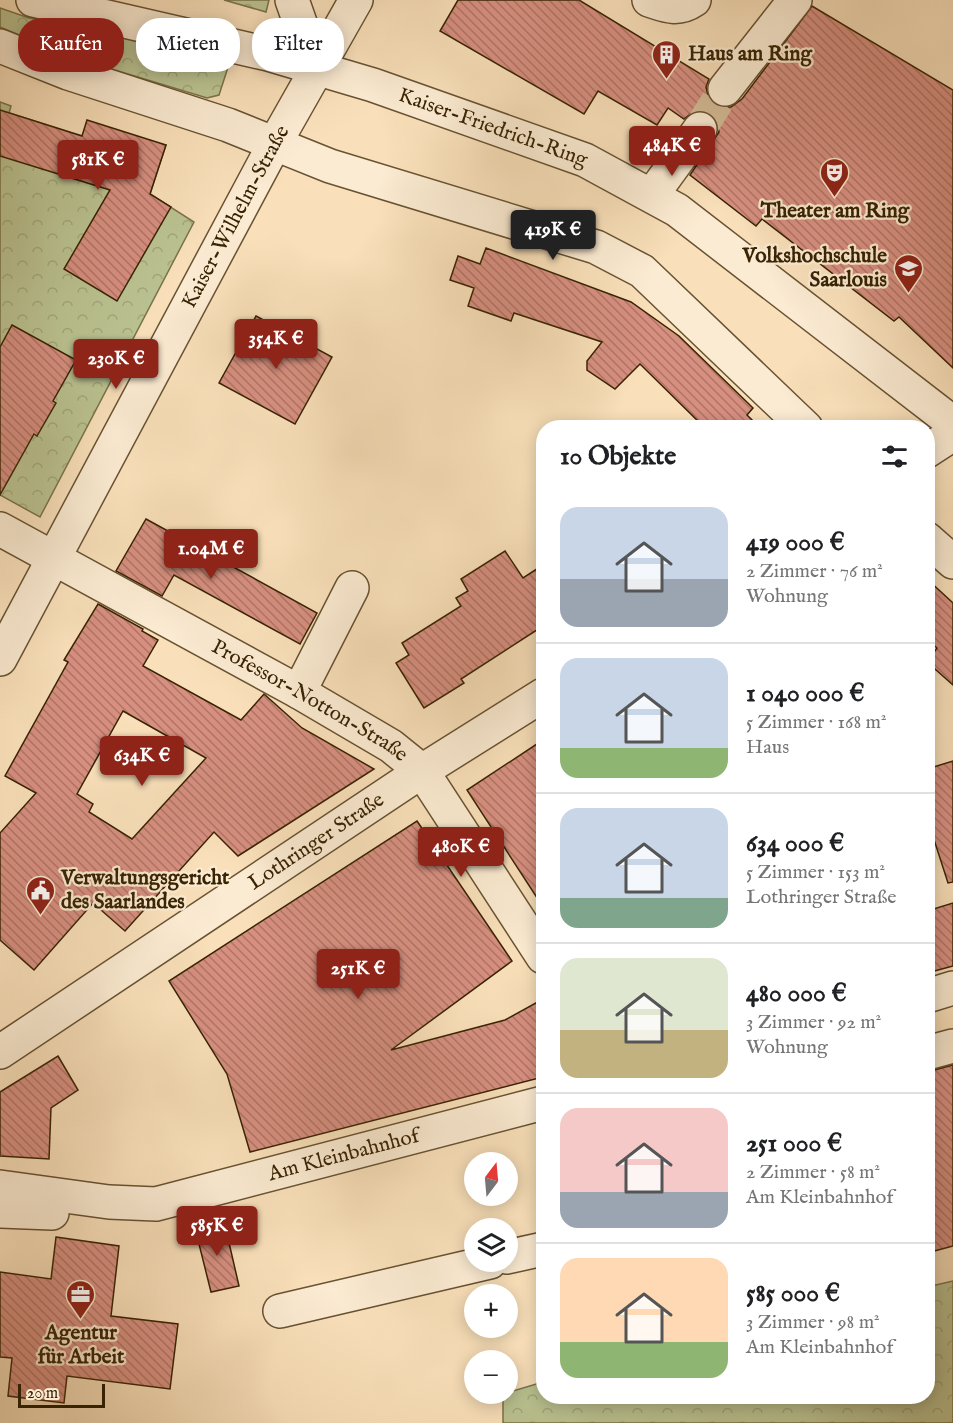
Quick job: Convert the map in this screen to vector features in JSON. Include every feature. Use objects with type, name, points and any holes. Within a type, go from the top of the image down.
[{"type":"street","name":"Kaiser-Friedrich-Ring","points":[[33,0],[252,50]]},
{"type":"street","points":[[292,0],[298,18]]},
{"type":"street","name":"Kaiser-Wilhelm-Straße","points":[[344,20],[356,0]]},
{"type":"street","points":[[649,0],[674,8],[686,6],[694,0]]},
{"type":"street","points":[[725,89],[795,0]]},
{"type":"street","points":[[0,46],[68,73],[275,143],[330,166],[405,191],[596,247],[642,271],[798,420]]},
{"type":"street","name":"Kaiser-Wilhelm-Straße","points":[[0,659],[55,560],[314,72]]},
{"type":"street","name":"Kaiser-Friedrich-Ring","points":[[329,72],[373,85],[585,160],[652,195],[686,217],[924,398],[953,423]]},
{"type":"street","points":[[652,195],[700,129]]},
{"type":"street","points":[[935,446],[953,434]]},
{"type":"street","name":"Professor-Notton-Straße","points":[[0,529],[299,692],[391,746],[422,771],[536,946]]},
{"type":"street","points":[[935,546],[953,562]]},
{"type":"street","points":[[299,692],[352,588]]},
{"type":"street","name":"Lothringer Straße","points":[[0,1052],[422,771],[536,699]]},
{"type":"street","points":[[935,994],[953,988]]},
{"type":"street","points":[[935,1051],[953,1046]]},
{"type":"street","name":"Am Kleinbahnhof","points":[[0,1187],[126,1203],[156,1204],[536,1105]]},
{"type":"street","points":[[0,1211],[97,1215],[126,1203]]},
{"type":"street","points":[[518,1255],[536,1251]]},
{"type":"street","points":[[280,1311],[464,1268]]},
{"type":"green space","points":[[224,0],[269,0],[266,12]]},
{"type":"green space","points":[[0,8],[29,18],[18,18],[18,35],[0,27]]},
{"type":"green space","points":[[124,32],[136,34],[136,72],[226,72],[219,95],[207,98],[121,72],[124,72]]},
{"type":"green space","points":[[0,102],[11,106],[9,113],[82,136],[166,145],[150,194],[194,222],[40,517],[0,495]]},
{"type":"green space","points":[[953,1281],[953,1423],[503,1423],[503,1404],[518,1404],[518,1390],[536,1384],[536,1404],[935,1404],[935,1285]]},
{"type":"building","points":[[458,0],[579,0],[709,79],[706,87],[708,96],[714,104],[722,107],[731,107],[742,99],[812,6],[953,90],[953,368],[899,317],[894,321],[762,219],[756,226],[690,175],[719,132],[717,122],[711,114],[703,110],[693,112],[684,119],[668,108],[657,125],[598,91],[584,114],[440,31]]},
{"type":"building","points":[[0,110],[82,136],[87,120],[166,145],[150,194],[171,207],[117,301],[64,269],[110,190],[0,156]]},
{"type":"building","points":[[486,248],[631,302],[679,336],[753,408],[747,415],[752,420],[697,420],[640,364],[615,389],[587,370],[587,361],[602,342],[514,313],[511,321],[468,306],[474,288],[450,280],[458,256],[480,264]]},
{"type":"building","points":[[256,316],[332,357],[295,424],[219,383]]},
{"type":"building","points":[[12,325],[76,360],[53,401],[56,403],[37,436],[34,434],[0,495],[0,347]]},
{"type":"building","points":[[146,519],[317,613],[300,644],[174,575],[162,596],[116,571]]},
{"type":"building","points":[[505,551],[523,578],[536,570],[536,631],[461,679],[464,683],[424,708],[396,663],[409,655],[402,643],[461,606],[456,598],[468,591],[461,579]]},
{"type":"building","points":[[935,586],[953,603],[953,685],[935,669],[937,648],[935,646]]},
{"type":"building","points":[[98,604],[158,640],[143,666],[241,720],[264,694],[302,728],[374,769],[238,856],[214,832],[125,931],[93,903],[34,970],[0,940],[0,833],[36,793],[5,776],[68,662],[64,660]],"holes":[[[123,711],[206,758],[132,839],[89,812],[93,804],[77,794]]]},
{"type":"building","points":[[536,745],[536,896],[467,790]]},
{"type":"building","points":[[953,761],[953,882],[948,883],[935,843],[935,767]]},
{"type":"building","points":[[417,821],[512,961],[391,1050],[505,1020],[536,1003],[536,1079],[250,1152],[227,1074],[169,981]]},
{"type":"building","points":[[953,903],[953,966],[935,971],[935,909]]},
{"type":"building","points":[[58,1056],[78,1090],[51,1108],[49,1159],[0,1156],[0,1092]]},
{"type":"building","points":[[953,1065],[953,1246],[935,1251],[935,1070]]},
{"type":"building","points":[[224,1221],[239,1286],[211,1292],[195,1228]]},
{"type":"building","name":"Agentur für Arbeit","points":[[56,1237],[119,1246],[111,1316],[178,1324],[170,1389],[67,1376],[64,1403],[8,1396],[12,1358],[0,1357],[0,1272],[51,1279]]},
{"type":"tunnel","points":[[700,129],[725,89]]},
{"type":"place","name":"Haus am Ring","points":[[667,80]]},
{"type":"place","name":"Theater am Ring","points":[[835,198]]},
{"type":"place","name":"Volkshochschule Saarlouis","points":[[908,294]]},
{"type":"place","name":"Verwaltungsgericht des Saarlandes","points":[[40,916]]},
{"type":"place","name":"Agentur für Arbeit","points":[[81,1320]]}]
